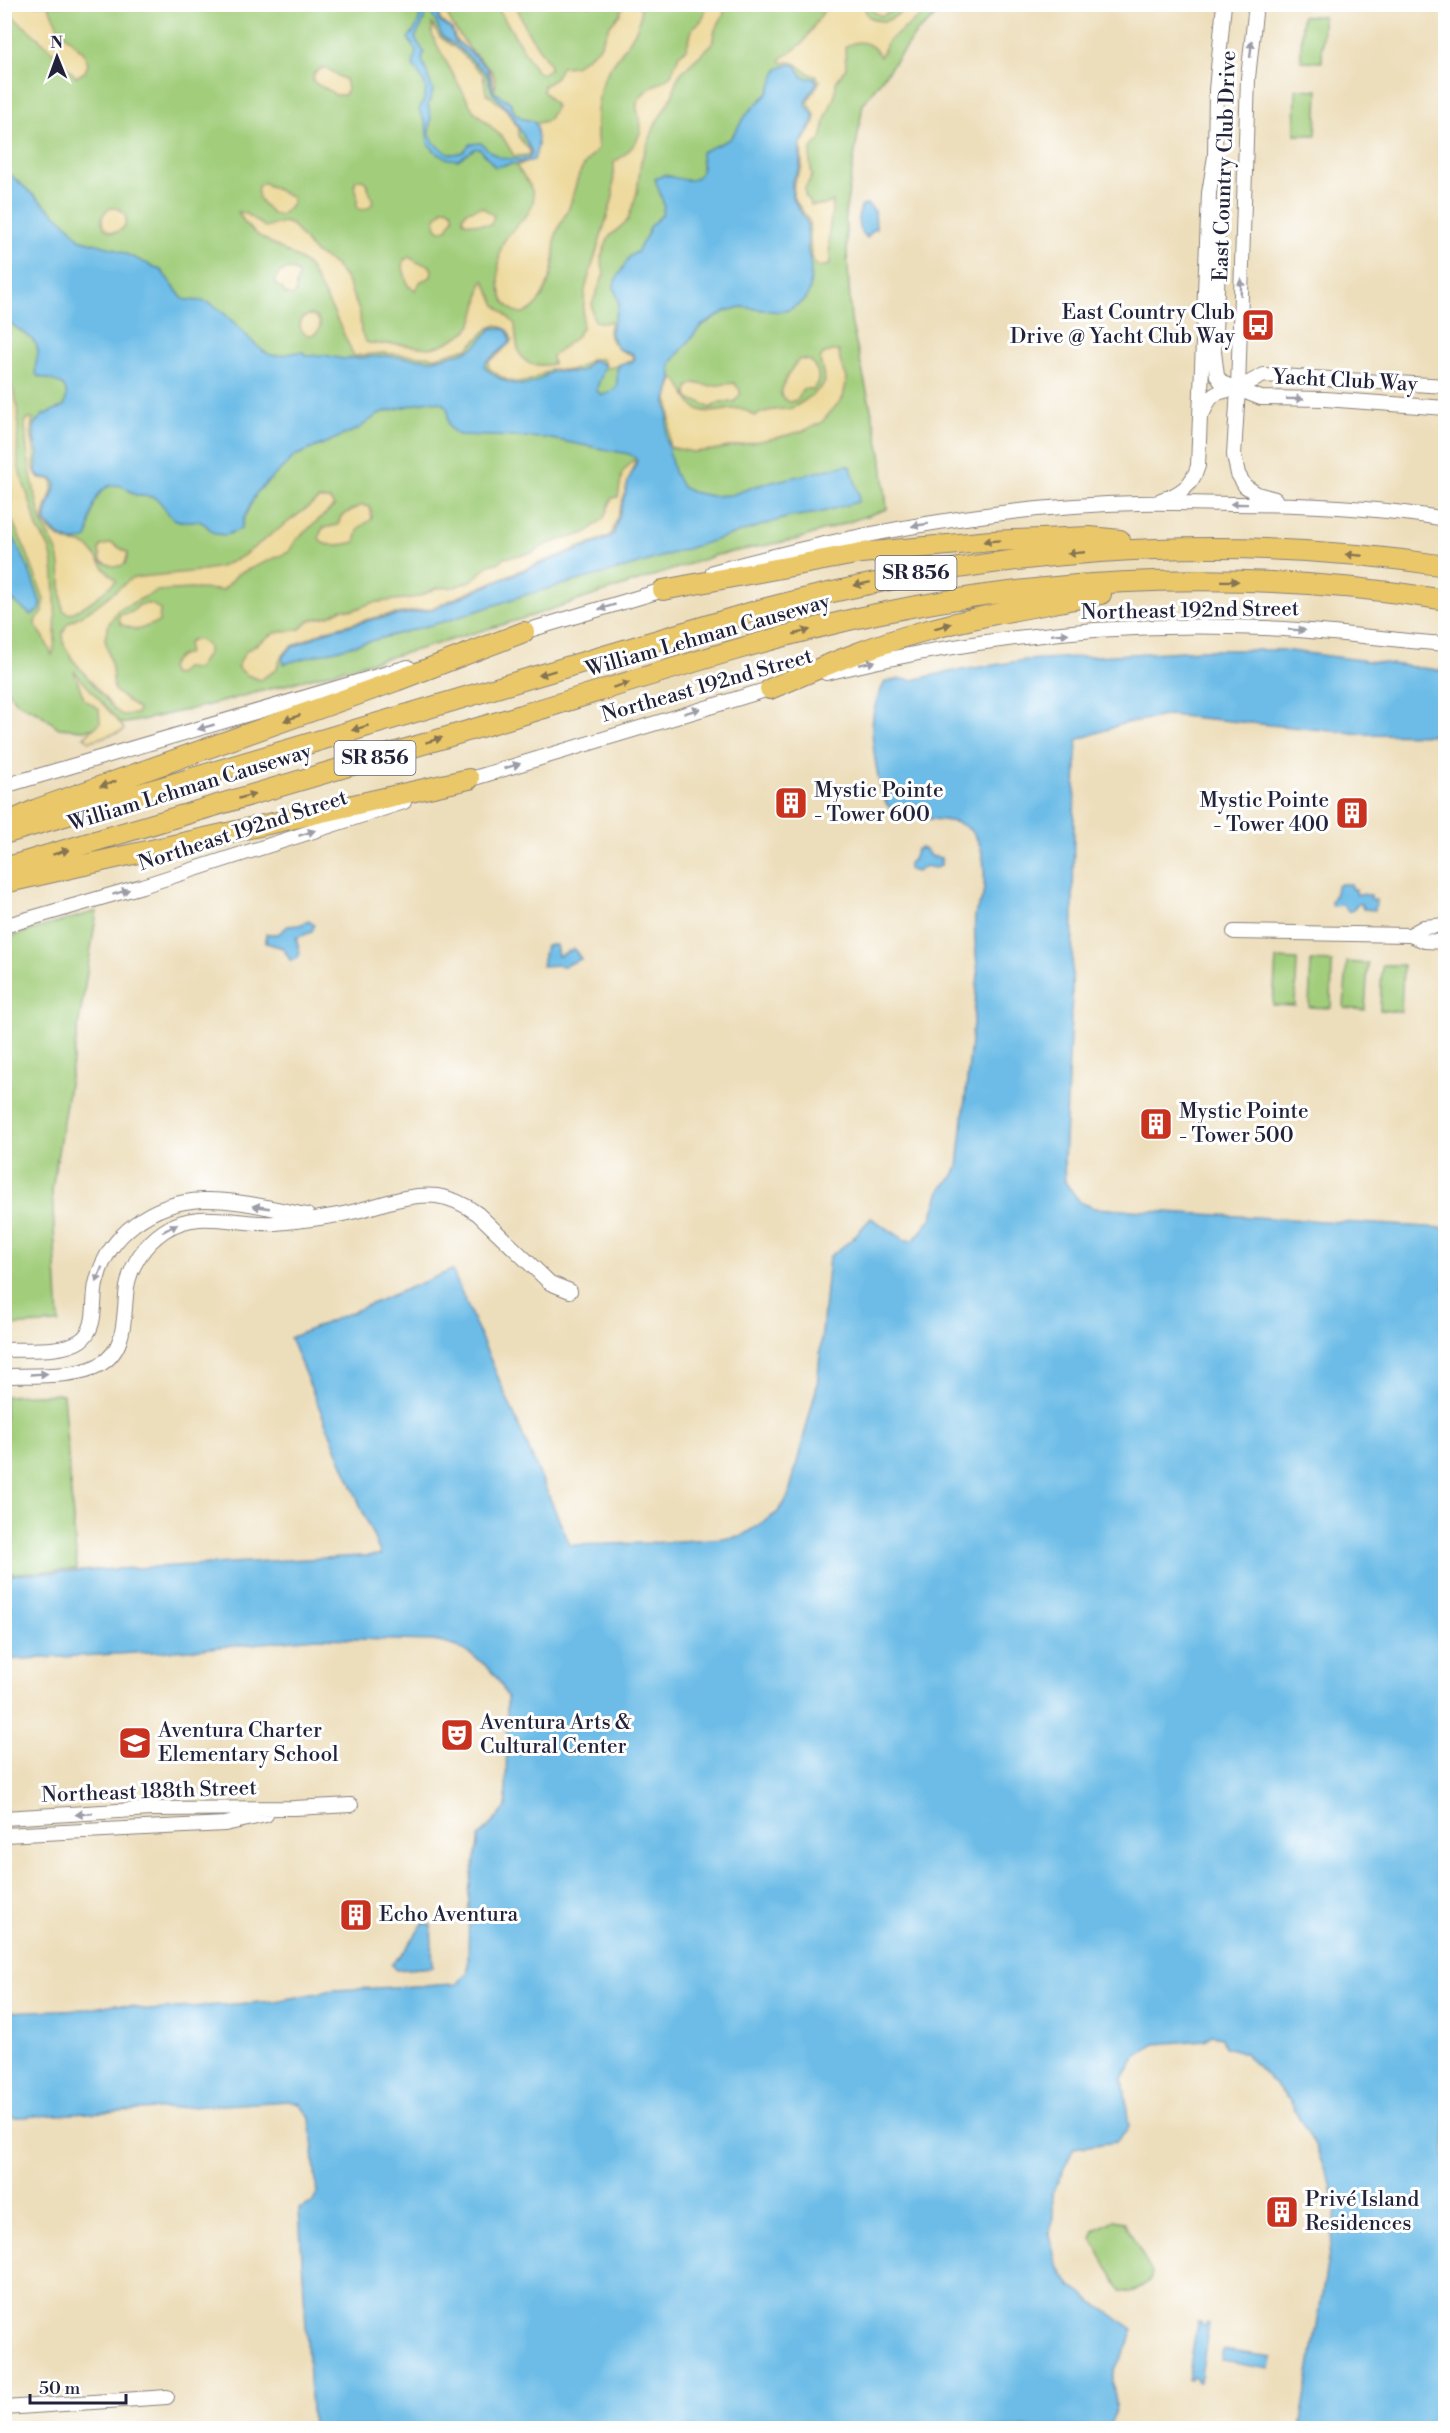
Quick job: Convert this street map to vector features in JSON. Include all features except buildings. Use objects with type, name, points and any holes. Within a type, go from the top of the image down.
[{"type":"highway","points":[[663,590],[861,553],[991,541],[1090,537],[1197,547]]},
{"type":"highway","name":"William Lehman Causeway","points":[[4,834],[759,610],[825,593],[936,570],[1027,557],[1128,549],[1197,547],[1286,550],[1446,566]]},
{"type":"highway","points":[[770,689],[848,656],[936,627],[1015,609],[1171,580]]},
{"type":"highway","name":"William Lehman Causeway","points":[[4,868],[809,630],[906,608],[1072,585],[1171,580],[1294,583],[1446,600]]},
{"type":"highway","points":[[4,824],[37,809],[396,681],[524,632]]},
{"type":"highway","points":[[4,883],[469,779]]},
{"type":"street","name":"East Country Club Drive","points":[[1138,503],[1174,495],[1185,489],[1192,482],[1198,466],[1202,415],[1209,193],[1215,156],[1216,90],[1224,4]]},
{"type":"street","name":"East Country Club Drive","points":[[1256,4],[1248,78],[1234,448],[1238,474],[1245,486],[1257,494],[1298,504]]},
{"type":"street","points":[[1215,156],[1218,268],[1215,367],[1222,383],[1238,388]]},
{"type":"street","name":"Yacht Club Way","points":[[1238,388],[1264,375],[1446,386]]},
{"type":"street","points":[[1202,415],[1209,398],[1221,391],[1238,388]]},
{"type":"street","name":"Yacht Club Way","points":[[1238,388],[1261,398],[1325,399],[1446,408]]},
{"type":"street","points":[[4,786],[663,590],[712,572],[895,529],[1003,513],[1138,503],[1298,504],[1446,519]]},
{"type":"street","name":"Northeast 192nd Street","points":[[4,926],[184,872],[469,779],[770,689],[850,667],[927,651],[1022,638],[1126,629],[1262,628],[1335,632],[1446,644]]},
{"type":"street","points":[[1410,935],[1424,927],[1446,925]]},
{"type":"street","points":[[1234,932],[1410,935],[1425,941],[1446,942]]},
{"type":"street","points":[[4,1376],[73,1372],[100,1365],[113,1353],[123,1334],[127,1286],[136,1262],[148,1244],[167,1229],[182,1223],[213,1218],[272,1223],[352,1212],[398,1199],[428,1196],[451,1199],[465,1205],[492,1225],[550,1283],[570,1291]]},
{"type":"street","points":[[4,1350],[68,1347],[82,1339],[89,1331],[93,1317],[96,1284],[109,1249],[126,1230],[147,1215],[178,1204],[203,1200],[277,1209],[318,1217]]},
{"type":"street","name":"Northeast 188th Street","points":[[4,1818],[152,1809],[294,1808],[351,1805]]},
{"type":"street","name":"Northeast 188th Street","points":[[4,1835],[225,1824],[294,1808]]},
{"type":"street","points":[[4,2408],[166,2397]]},
{"type":"green space","points":[[5,5],[949,5],[917,32],[863,104],[845,214],[851,321],[881,453],[887,509],[798,539],[717,555],[531,616],[416,650],[213,704],[84,730],[59,728],[39,713],[16,702],[5,687]]},
{"type":"green space","points":[[1302,16],[1323,16],[1322,62],[1301,61]]},
{"type":"green space","points":[[1296,89],[1318,90],[1316,135],[1295,135]]},
{"type":"green space","points":[[97,911],[52,1190],[59,1323],[5,1326],[5,938]]},
{"type":"green space","points":[[1276,959],[1297,960],[1295,1006],[1273,1005]]},
{"type":"green space","points":[[1311,961],[1332,962],[1331,1008],[1309,1007]]},
{"type":"green space","points":[[1347,962],[1368,964],[1365,1010],[1344,1008]]},
{"type":"green space","points":[[1382,965],[1403,965],[1401,1012],[1380,1010]]},
{"type":"green space","points":[[63,1394],[77,1569],[5,1574],[5,1396]]},
{"type":"green space","points":[[1114,2220],[1124,2222],[1152,2273],[1150,2281],[1131,2293],[1121,2291],[1092,2239],[1095,2230]]},
{"type":"sand","points":[[5,4],[48,5],[59,29],[84,53],[88,64],[85,72],[76,77],[45,44],[5,10]]},
{"type":"sand","points":[[828,4],[863,5],[868,16],[880,21],[889,20],[908,8],[921,16],[888,41],[880,57],[874,48],[865,43],[850,44],[845,47],[846,68],[836,82],[835,95],[826,117],[821,139],[811,149],[812,176],[805,188],[805,195],[811,205],[825,205],[833,201],[829,233],[830,265],[817,267],[811,257],[809,221],[793,197],[794,182],[802,167],[801,144],[815,122],[815,115],[808,101],[820,81],[797,64],[783,63],[780,60],[803,43]]},
{"type":"sand","points":[[871,4],[897,5],[894,10],[882,16],[872,11]]},
{"type":"sand","points":[[436,5],[444,5],[458,33],[474,54],[488,66],[494,76],[495,90],[487,67],[456,40],[452,29],[440,20],[440,9]]},
{"type":"sand","points":[[496,5],[516,5],[527,31],[549,63],[550,69],[542,74],[536,71]]},
{"type":"sand","points":[[623,5],[640,5],[640,15],[633,35],[609,70],[601,88],[597,114],[598,149],[581,170],[568,209],[558,230],[553,266],[543,294],[531,309],[524,313],[516,312],[503,299],[499,284],[500,257],[506,238],[528,213],[533,202],[533,192],[516,166],[533,159],[534,124],[548,120],[556,106],[543,91],[544,85],[555,78],[561,67],[575,66],[599,48]]},
{"type":"sand","points":[[705,5],[724,5],[724,14],[715,30],[712,44],[681,73],[676,81],[673,95],[656,123],[641,161],[637,193],[628,220],[609,237],[601,257],[604,274],[592,304],[592,314],[595,321],[604,323],[611,321],[609,334],[613,343],[633,356],[632,360],[607,368],[602,359],[592,359],[573,370],[550,369],[526,381],[504,379],[488,367],[489,361],[512,340],[508,330],[497,325],[489,328],[468,348],[436,357],[382,353],[354,356],[309,267],[259,236],[246,225],[238,212],[245,213],[265,227],[284,222],[292,225],[314,252],[334,264],[346,279],[360,313],[361,332],[366,342],[431,348],[459,336],[473,322],[484,280],[496,305],[515,324],[519,350],[526,362],[541,365],[553,364],[552,356],[575,338],[582,328],[585,289],[613,197],[614,162],[630,150],[640,133],[638,101],[649,88],[671,75],[679,55],[686,49],[693,27],[703,18]]},
{"type":"sand","points":[[432,24],[440,37],[483,74],[486,93],[506,109],[518,128],[518,136],[530,151],[529,155],[514,156],[504,139],[473,110],[438,47],[432,34]]},
{"type":"sand","points":[[322,68],[345,79],[347,89],[345,95],[335,95],[313,81],[314,73]]},
{"type":"sand","points":[[362,179],[367,184],[373,202],[370,207],[362,210],[357,208],[357,193],[354,186],[356,180]]},
{"type":"sand","points":[[263,183],[292,197],[292,204],[281,215],[273,214],[259,198],[259,185]]},
{"type":"sand","points":[[482,207],[494,216],[491,225],[467,223],[463,220],[467,211]]},
{"type":"sand","points":[[114,208],[123,211],[126,220],[123,229],[114,232],[105,229],[102,220],[105,211]]},
{"type":"sand","points":[[447,208],[452,211],[454,217],[447,229],[440,231],[436,228],[435,219],[443,209]]},
{"type":"sand","points":[[409,257],[419,263],[429,265],[432,270],[431,277],[421,281],[415,290],[408,286],[403,268],[404,260]]},
{"type":"sand","points":[[288,269],[297,272],[299,276],[296,293],[292,296],[285,294],[274,281],[280,272]]},
{"type":"sand","points":[[306,315],[314,315],[320,321],[320,329],[314,335],[306,335],[300,329],[300,321]]},
{"type":"sand","points":[[839,351],[840,361],[847,378],[843,398],[821,423],[780,437],[714,450],[693,452],[669,447],[668,398],[674,378],[691,404],[700,410],[711,412],[742,409],[755,416],[771,410],[791,408],[814,394],[825,382],[820,360],[823,354]]},
{"type":"sand","points":[[801,359],[811,361],[817,371],[817,382],[813,389],[803,389],[797,400],[789,402],[781,396],[785,381]]},
{"type":"sand","points":[[5,374],[12,386],[18,409],[20,473],[38,530],[51,554],[55,589],[52,655],[35,625],[36,619],[43,613],[44,599],[11,518],[10,459],[4,438]]},
{"type":"sand","points":[[694,383],[709,386],[734,383],[740,390],[740,395],[734,402],[720,402],[710,408],[700,402],[690,400],[687,396],[688,387]]},
{"type":"sand","points":[[33,419],[31,434],[35,472],[39,478],[49,479],[53,483],[44,515],[47,528],[66,541],[88,547],[116,581],[88,604],[69,614],[63,610],[58,553],[44,527],[33,485],[28,460],[25,422]]},
{"type":"sand","points":[[633,460],[635,462],[612,533],[607,537],[516,572],[430,609],[381,616],[327,630],[290,647],[281,658],[276,670],[260,680],[247,675],[237,667],[246,651],[274,633],[300,629],[310,620],[329,616],[342,609],[354,610],[371,603],[418,597],[436,588],[455,587],[472,580],[489,565],[498,563],[504,558],[531,553],[547,544],[586,533],[604,518],[612,498],[618,497],[622,473]]},
{"type":"sand","points":[[319,499],[330,500],[334,506],[296,540],[289,552],[238,574],[223,590],[157,591],[118,610],[108,625],[105,639],[112,668],[114,690],[138,709],[137,714],[122,715],[114,709],[73,660],[64,645],[63,633],[67,624],[96,606],[132,578],[220,567],[241,557]]},
{"type":"sand","points":[[361,505],[370,507],[372,519],[359,528],[355,542],[329,545],[320,540],[323,528],[338,525],[341,516]]},
{"type":"sand","points":[[112,543],[128,553],[125,564],[116,566],[101,561],[99,550],[101,546]]},
{"type":"sand","points":[[152,604],[160,610],[159,622],[137,630],[120,624],[119,615],[132,612],[139,605]]},
{"type":"sand","points":[[191,640],[203,642],[208,647],[208,653],[197,669],[184,668],[178,675],[172,674],[170,667],[177,658],[188,653],[188,644]]},
{"type":"sand","points":[[74,671],[119,722],[123,731],[90,741],[84,737],[100,723],[99,709],[84,699]]},
{"type":"water","points":[[417,5],[425,5],[424,18],[415,38],[424,52],[422,59],[433,91],[428,105],[431,118],[429,133],[435,144],[448,153],[455,154],[463,152],[470,144],[481,143],[493,154],[508,159],[529,158],[532,152],[511,113],[492,92],[486,73],[442,36],[428,5],[434,5],[439,9],[439,21],[451,29],[455,42],[468,50],[487,68],[493,91],[510,102],[515,113],[523,119],[533,121],[537,126],[538,146],[534,160],[495,167],[480,149],[476,148],[458,160],[438,154],[428,144],[426,124],[419,110],[426,92],[424,82],[413,66],[416,51],[408,38],[418,22],[420,14]]},
{"type":"water","points":[[790,64],[796,66],[803,77],[815,79],[817,82],[806,105],[813,114],[813,121],[800,144],[800,167],[792,181],[792,197],[807,223],[811,266],[810,290],[805,300],[789,310],[779,312],[741,307],[726,311],[701,326],[671,363],[672,378],[666,401],[668,415],[666,438],[674,472],[682,487],[692,492],[711,496],[731,495],[759,485],[847,465],[851,467],[859,496],[858,502],[819,513],[789,517],[632,566],[525,595],[450,620],[283,664],[283,656],[291,648],[327,631],[374,619],[431,610],[515,574],[605,540],[614,534],[629,479],[637,461],[629,454],[546,438],[459,435],[450,427],[448,410],[443,403],[429,401],[380,413],[358,429],[295,456],[257,492],[241,529],[226,535],[215,534],[201,522],[174,519],[156,499],[137,495],[122,486],[112,485],[104,488],[95,502],[88,537],[76,541],[64,538],[45,521],[56,485],[54,479],[40,477],[36,472],[38,452],[34,440],[34,424],[43,415],[64,406],[66,391],[55,381],[37,376],[35,368],[38,351],[35,343],[5,318],[5,170],[71,228],[79,239],[115,249],[161,270],[183,299],[203,301],[214,306],[257,346],[271,355],[303,352],[306,356],[324,355],[343,359],[384,356],[432,360],[462,353],[475,347],[492,328],[505,329],[509,334],[510,343],[484,366],[494,375],[514,384],[528,384],[551,372],[579,372],[592,360],[604,364],[597,391],[602,395],[609,393],[617,386],[617,369],[620,364],[632,362],[635,358],[632,353],[618,349],[610,333],[619,304],[614,287],[615,281],[630,256],[637,252],[649,227],[662,215],[664,205],[655,179],[664,175],[687,180],[697,178],[702,167],[701,152],[730,139],[749,111],[768,93],[778,69]]},
{"type":"water","points":[[867,204],[875,211],[876,229],[867,238],[859,228],[858,217],[861,207]]},
{"type":"water","points":[[5,449],[7,460],[5,520]]},
{"type":"water","points":[[5,520],[28,567],[41,604],[40,610],[31,615],[5,594]]},
{"type":"water","points":[[1202,650],[1282,650],[1445,671],[1445,735],[1363,734],[1170,715],[1122,724],[1077,740],[1072,995],[1064,1162],[1065,1182],[1080,1202],[1094,1208],[1445,1228],[1445,2428],[1300,2428],[1336,2210],[1331,2184],[1317,2150],[1290,2101],[1245,2053],[1225,2047],[1222,2037],[1212,2035],[1205,2040],[1155,2044],[1135,2058],[1123,2078],[1129,2127],[1116,2142],[1074,2148],[1052,2193],[1054,2219],[1049,2233],[1056,2262],[1072,2287],[1133,2329],[1113,2377],[1116,2405],[1108,2428],[312,2428],[299,2209],[314,2202],[317,2195],[310,2118],[300,2104],[289,2101],[5,2118],[5,2012],[89,2009],[115,2004],[149,2010],[275,2001],[334,1990],[457,1984],[468,1972],[469,1891],[479,1837],[506,1808],[507,1697],[495,1676],[478,1659],[456,1647],[433,1641],[316,1638],[190,1650],[5,1660],[5,1575],[381,1555],[290,1338],[452,1270],[570,1545],[740,1537],[777,1513],[788,1497],[817,1386],[829,1257],[851,1240],[871,1218],[905,1240],[914,1240],[931,1219],[941,1188],[953,1177],[958,1167],[978,975],[974,925],[976,911],[983,893],[983,862],[978,841],[963,825],[910,816],[888,806],[879,779],[872,733],[873,714],[882,687],[885,682],[900,679],[913,680],[1026,660]]},
{"type":"water","points":[[920,848],[926,850],[930,856],[941,858],[941,866],[935,868],[925,866],[917,872],[909,870],[908,865],[914,858],[916,850]]},
{"type":"water","points":[[1351,884],[1351,889],[1356,889],[1356,894],[1371,895],[1371,899],[1376,900],[1375,910],[1363,909],[1361,904],[1357,904],[1352,911],[1348,911],[1343,905],[1332,906],[1331,901],[1337,886]]},
{"type":"water","points":[[309,921],[314,925],[312,932],[296,938],[300,953],[297,959],[290,960],[283,948],[266,943],[266,934],[278,934],[288,926]]},
{"type":"water","points":[[546,945],[556,945],[558,956],[574,949],[581,959],[561,967],[560,965],[542,966]]},
{"type":"water","points":[[424,1922],[431,1925],[433,1967],[396,1970],[391,1965],[406,1949]]},
{"type":"water","points":[[1197,2322],[1205,2326],[1206,2323],[1209,2324],[1200,2382],[1197,2378],[1192,2377],[1188,2380]]},
{"type":"water","points":[[1223,2350],[1272,2357],[1270,2369],[1221,2361]]},
{"type":"place","name":"East Country Club Drive @ Yacht Club Way","points":[[1258,325]]},
{"type":"place","name":"Mystic Pointe - Tower 600","points":[[791,803]]},
{"type":"place","name":"Mystic Pointe - Tower 400","points":[[1352,813]]},
{"type":"place","name":"Mystic Pointe - Tower 500","points":[[1156,1124]]},
{"type":"place","name":"Aventura Arts & Cultural Center","points":[[457,1735]]},
{"type":"place","name":"Aventura Charter Elementary School","points":[[135,1743]]},
{"type":"place","name":"Echo Aventura","points":[[356,1915]]},
{"type":"place","name":"Privé Island Residences","points":[[1282,2212]]}]
